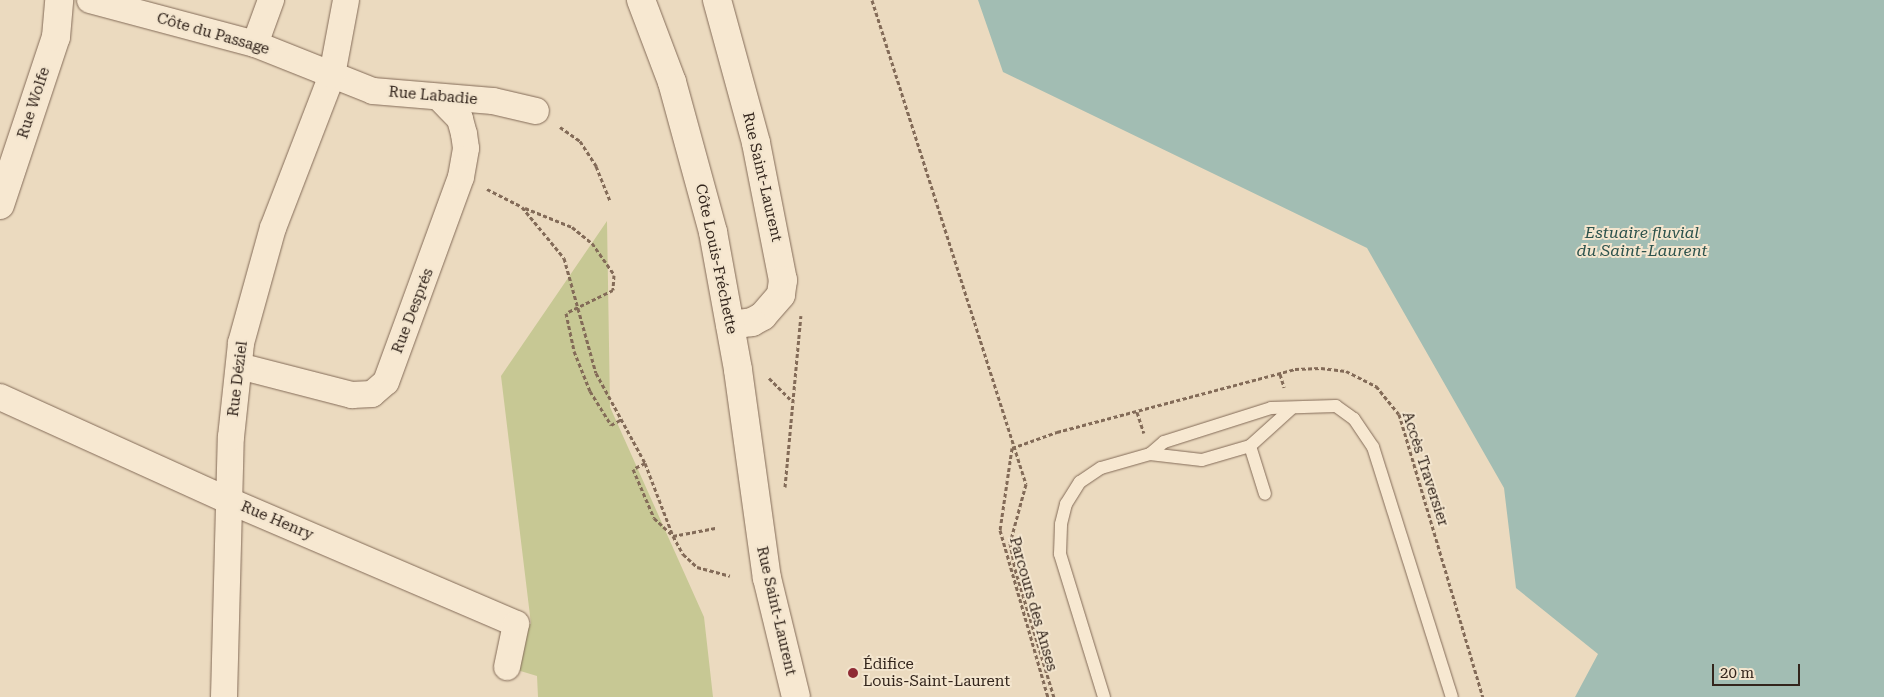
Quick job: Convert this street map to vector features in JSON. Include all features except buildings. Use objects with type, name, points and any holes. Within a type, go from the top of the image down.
[{"type":"main road","name":"Rue Wolfe","points":[[0,205],[56,37],[59,0]]},
{"type":"main road","name":"Côte Louis-Fréchette","points":[[641,0],[672,82],[694,155],[730,325],[758,526]]},
{"type":"main road","name":"Rue Saint-Laurent","points":[[717,0],[756,142],[783,280],[781,295],[762,316],[752,322],[730,325]]},
{"type":"main road","name":"Rue Saint-Laurent","points":[[758,526],[773,606],[796,697]]},
{"type":"street","name":"Côte du Passage","points":[[90,0],[254,44],[332,75]]},
{"type":"street","points":[[254,44],[271,0]]},
{"type":"street","name":"Rue Déziel","points":[[224,697],[232,502],[231,438],[241,343],[273,228],[332,75],[346,0]]},
{"type":"street","name":"Rue Labadie","points":[[332,75],[373,91],[493,101],[536,111]]},
{"type":"street","name":"Rue Després","points":[[239,366],[352,395],[372,394],[386,382],[462,178],[466,148],[460,119],[440,98]]},
{"type":"street","name":"Rue Henry","points":[[0,397],[232,502],[516,624],[507,667]]},
{"type":"lane","points":[[1150,454],[1164,442],[1271,408],[1291,409],[1336,406],[1354,419],[1373,447],[1452,697]]},
{"type":"lane","points":[[1104,697],[1060,554],[1061,524],[1066,504],[1080,482],[1101,468],[1150,454],[1202,460],[1250,446],[1291,409]]},
{"type":"lane","points":[[1250,446],[1265,494]]},
{"type":"path","points":[[872,0],[1012,448]]},
{"type":"path","points":[[536,111],[580,141],[596,166],[610,201]]},
{"type":"path","points":[[486,189],[522,207],[572,227],[592,243],[614,274],[612,290],[566,313],[580,370],[610,425],[622,419]]},
{"type":"path","points":[[522,207],[564,258],[596,373],[645,463],[673,536],[683,554],[697,567],[730,576]]},
{"type":"path","points":[[784,495],[792,401],[801,340],[801,312]]},
{"type":"path","name":"Accès Traversier","points":[[1012,448],[1057,432],[1295,369],[1322,368],[1346,371],[1376,386],[1399,414],[1482,697]]},
{"type":"path","points":[[765,374],[792,401]]},
{"type":"path","name":"Parcours des Anses","points":[[1012,448],[1000,530],[1048,697]]},
{"type":"path","name":"Parcours des Anses","points":[[1012,448],[1026,484],[1010,543],[1015,569],[1054,697]]},
{"type":"path","points":[[645,463],[633,468],[654,518],[673,536]]},
{"type":"path","points":[[673,536],[715,528]]},
{"type":"green space","points":[[607,221],[610,407],[704,617],[713,697],[538,697],[537,676],[507,667],[516,624],[531,624],[501,376]]},
{"type":"water","name":"Estuaire fluvial du Saint-Laurent","points":[[978,0],[1884,0],[1884,697],[1575,697],[1598,654],[1516,588],[1504,488],[1367,248],[1003,72]]},
{"type":"place","name":"Édifice Louis-Saint-Laurent","points":[[853,673]]}]
